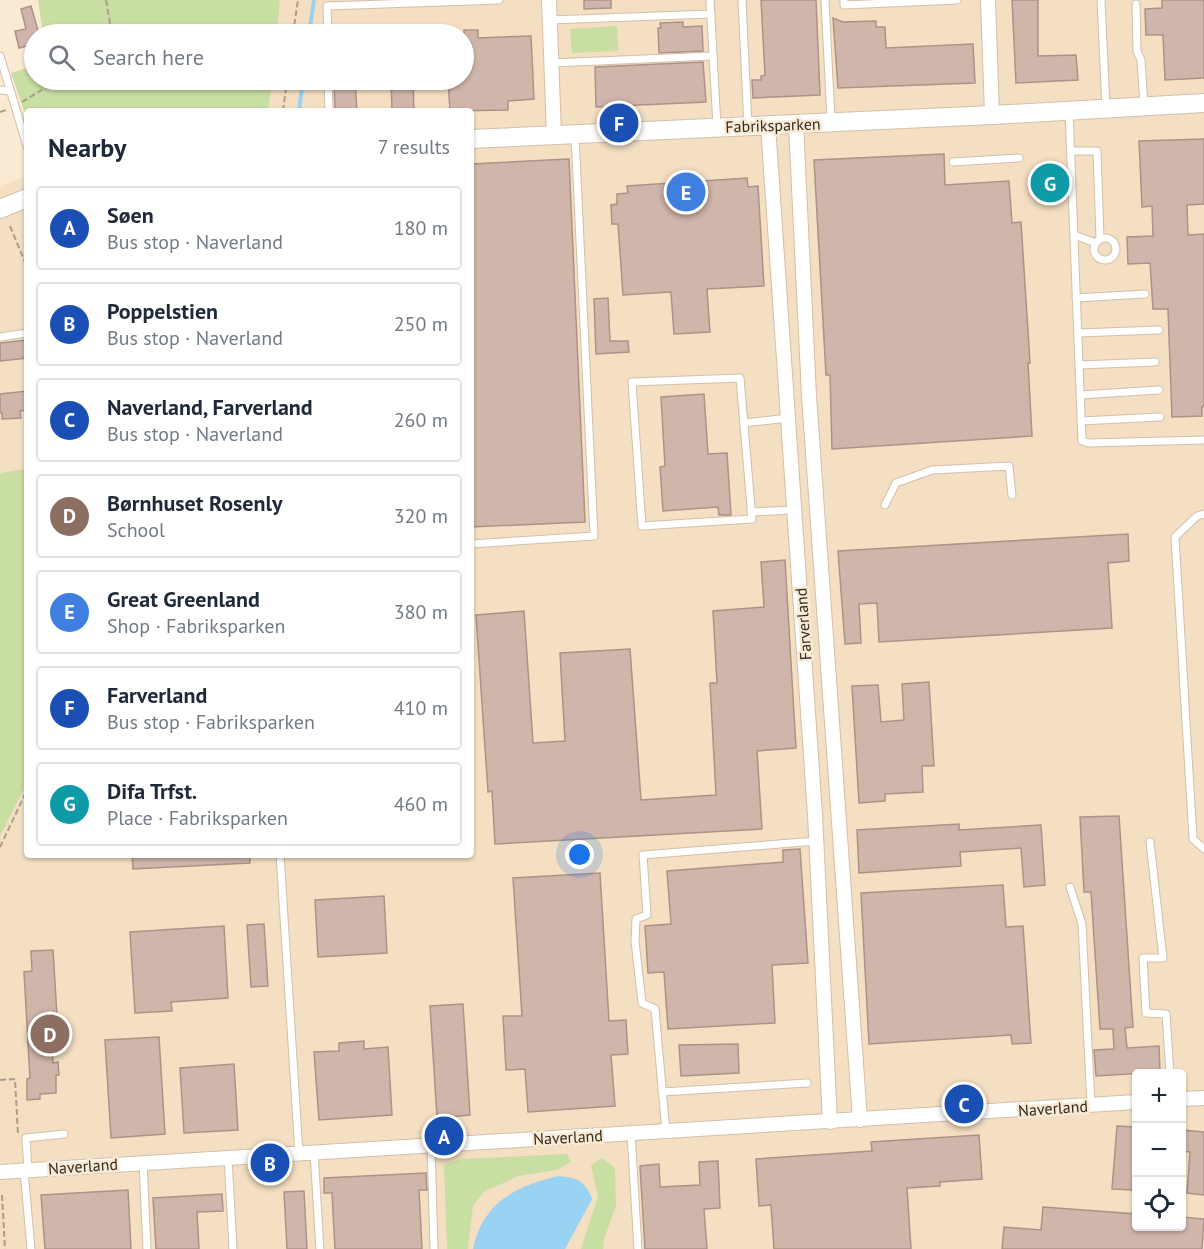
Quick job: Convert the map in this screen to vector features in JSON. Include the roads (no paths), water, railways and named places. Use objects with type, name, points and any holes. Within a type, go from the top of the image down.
[{"type":"street","points":[[549,0],[554,135]]},
{"type":"street","points":[[988,0],[992,115]]},
{"type":"street","name":"Fabriksparken","points":[[474,138],[575,135],[1204,103]]},
{"type":"street","name":"Farverland","points":[[796,124],[817,508],[860,1120]]},
{"type":"street","name":"Farverland","points":[[768,125],[815,814],[830,1122]]},
{"type":"street","points":[[0,209],[24,199]]},
{"type":"street","points":[[781,316],[805,315]]},
{"type":"street","points":[[795,510],[817,508]]},
{"type":"street","points":[[798,551],[820,550]]},
{"type":"street","points":[[805,656],[827,655]]},
{"type":"street","points":[[815,814],[838,813]]},
{"type":"street","points":[[1186,1100],[1204,1098]]},
{"type":"street","name":"Naverland","points":[[0,1172],[1132,1102]]},
{"type":"lane","points":[[328,24],[327,6],[499,0]]},
{"type":"lane","points":[[710,0],[717,127]]},
{"type":"lane","points":[[742,0],[748,126]]},
{"type":"lane","points":[[825,0],[831,122]]},
{"type":"lane","points":[[844,0],[844,5],[957,0]]},
{"type":"lane","points":[[1101,0],[1106,108]]},
{"type":"lane","points":[[1136,4],[1137,51],[1141,60],[1144,106]]},
{"type":"lane","points":[[549,20],[711,14]]},
{"type":"lane","points":[[0,56],[24,137]]},
{"type":"lane","points":[[552,63],[713,56]]},
{"type":"lane","points":[[0,90],[9,91]]},
{"type":"lane","points":[[328,90],[328,108]]},
{"type":"lane","points":[[1070,110],[1082,441],[1088,443],[1204,440]]},
{"type":"lane","points":[[474,544],[594,536],[575,135]]},
{"type":"lane","points":[[1071,151],[1097,151],[1098,241],[1074,235]]},
{"type":"lane","points":[[953,162],[1018,158]]},
{"type":"lane","points":[[1076,298],[1145,294]]},
{"type":"lane","points":[[1078,333],[1159,330]]},
{"type":"lane","points":[[0,337],[24,333]]},
{"type":"lane","points":[[1079,365],[1155,362]]},
{"type":"lane","points":[[740,378],[751,512],[752,519],[642,526],[632,382],[740,378]]},
{"type":"lane","points":[[1080,395],[1159,390]]},
{"type":"lane","points":[[1081,421],[1160,417]]},
{"type":"lane","points":[[744,423],[789,418]]},
{"type":"lane","points":[[885,504],[896,483],[932,470],[1010,466],[1012,495]]},
{"type":"lane","points":[[751,512],[795,510]]},
{"type":"lane","points":[[1204,514],[1197,516],[1175,537],[1193,839],[1204,849]]},
{"type":"lane","points":[[666,1132],[655,1010],[642,1003],[636,941],[636,919],[647,915],[643,855],[816,841]]},
{"type":"lane","points":[[1150,842],[1162,958],[1143,958],[1146,1013],[1166,1014],[1170,1069]]},
{"type":"lane","points":[[280,858],[299,1153]]},
{"type":"lane","points":[[1070,887],[1082,924],[1091,1105]]},
{"type":"lane","points":[[662,1092],[807,1083]]},
{"type":"lane","points":[[31,1249],[26,1138],[64,1134]]},
{"type":"lane","points":[[631,1134],[638,1249]]},
{"type":"lane","points":[[431,1145],[435,1249]]},
{"type":"lane","points":[[314,1152],[320,1249]]},
{"type":"lane","points":[[228,1158],[233,1249]]},
{"type":"lane","points":[[143,1163],[147,1249]]},
{"type":"water","points":[[559,1176],[571,1178],[583,1184],[592,1199],[565,1249],[473,1249],[484,1219],[493,1208],[516,1191]]},
{"type":"waterway","points":[[310,24],[314,0]]},
{"type":"waterway","points":[[299,108],[302,90]]},
{"type":"place","name":"Farverland","points":[[619,123]]},
{"type":"place","name":"Difa Trfst.","points":[[1050,183]]},
{"type":"place","name":"Great Greenland","points":[[686,192]]},
{"type":"place","name":"Børnhuset Rosenly","points":[[50,1034]]},
{"type":"place","name":"Naverland, Farverland","points":[[964,1104]]},
{"type":"place","name":"Søen","points":[[444,1136]]},
{"type":"place","name":"Poppelstien","points":[[270,1163]]}]
